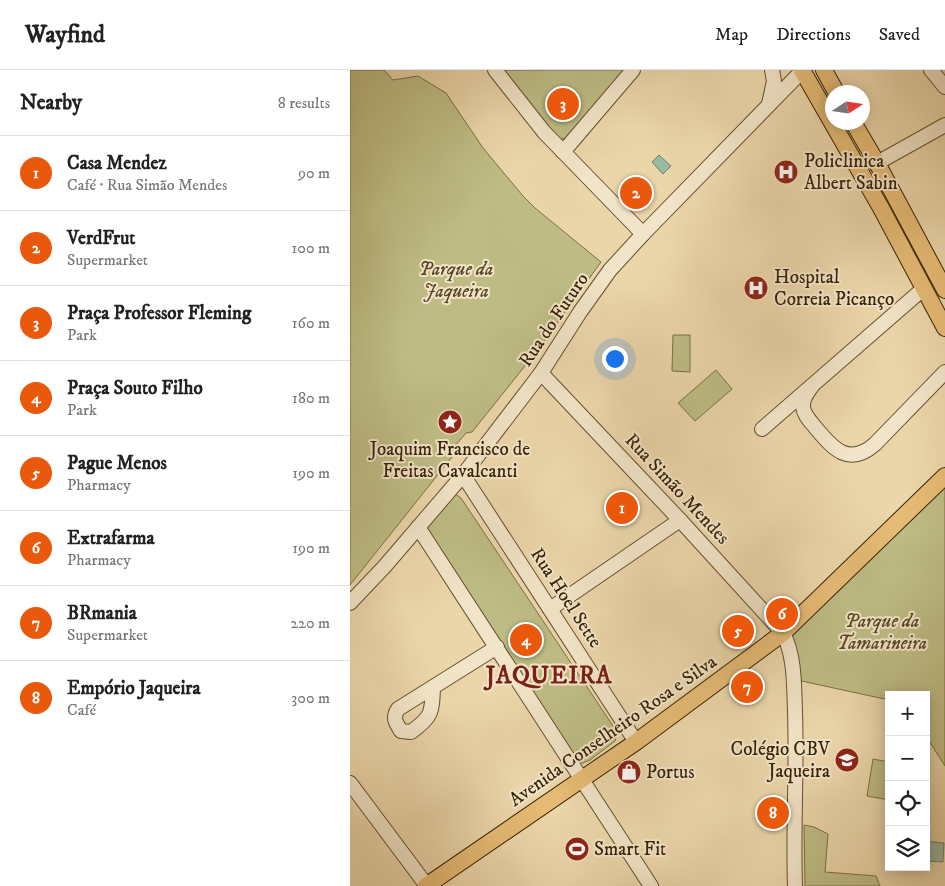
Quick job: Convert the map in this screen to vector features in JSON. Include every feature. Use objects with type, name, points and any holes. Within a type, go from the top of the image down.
[{"type":"main road","points":[[824,70],[832,85]]},
{"type":"main road","points":[[802,71],[855,162],[945,328]]},
{"type":"main road","points":[[858,130],[945,290]]},
{"type":"main road","name":"Avenida Conselheiro Rosa e Silva","points":[[427,886],[636,742],[783,633],[945,476]]},
{"type":"street","points":[[495,70],[526,111],[643,234]]},
{"type":"street","points":[[563,152],[633,70]]},
{"type":"street","points":[[769,104],[774,81],[772,70]]},
{"type":"street","points":[[932,70],[945,87]]},
{"type":"street","name":"Rua do Futuro","points":[[350,603],[463,475],[541,373],[605,277],[643,234],[802,71]]},
{"type":"street","points":[[877,163],[940,128],[945,120]]},
{"type":"street","points":[[762,429],[923,288]]},
{"type":"street","points":[[812,386],[804,398],[803,406],[808,418],[834,449],[848,455],[862,453],[875,444],[945,372]]},
{"type":"street","name":"Rua Simão Mendes","points":[[541,373],[680,520],[783,633]]},
{"type":"street","name":"Rua Hoel Sette","points":[[463,475],[636,742]]},
{"type":"street","points":[[550,609],[680,520]]},
{"type":"street","points":[[418,527],[651,886]]},
{"type":"street","points":[[783,633],[790,646],[794,692],[796,741],[795,886]]},
{"type":"street","points":[[433,687],[497,647]]},
{"type":"street","points":[[350,784],[427,886]]},
{"type":"green space","name":"Parque da Jaqueira","points":[[350,70],[384,70],[393,80],[418,76],[446,93],[483,148],[523,196],[601,262],[537,351],[472,432],[466,433],[455,446],[456,452],[350,585]]},
{"type":"green space","points":[[500,70],[627,70],[566,138],[559,140]]},
{"type":"green space","points":[[673,335],[690,335],[690,372],[672,371]]},
{"type":"green space","points":[[716,370],[732,389],[695,421],[678,403]]},
{"type":"green space","name":"Parque da Tamarineira","points":[[945,484],[945,766],[930,742],[930,691],[885,691],[885,699],[797,680],[791,632]]},
{"type":"green space","points":[[455,494],[461,498],[615,729],[617,734],[615,741],[590,760],[583,763],[577,762],[428,535],[426,525]]},
{"type":"green space","points":[[873,759],[885,761],[885,799],[867,796]]},
{"type":"green space","points":[[804,825],[814,827],[828,834],[825,872],[876,876],[880,886],[805,886]]},
{"type":"shaded area","points":[[659,155],[671,166],[663,174],[652,162]]},
{"type":"shaded area","points":[[930,841],[944,843],[943,862],[930,861]]},
{"type":"place","name":"Praça Professor Fleming","points":[[563,104]]},
{"type":"place","name":"Policlinica Albert Sabin","points":[[786,172]]},
{"type":"place","name":"VerdFrut","points":[[636,193]]},
{"type":"place","name":"Hospital Correia Picanço","points":[[756,288]]},
{"type":"place","name":"Joaquim Francisco de Freitas Cavalcanti","points":[[450,422]]},
{"type":"place","name":"Casa Mendez","points":[[622,508]]},
{"type":"place","name":"Extrafarma","points":[[782,614]]},
{"type":"place","name":"Pague Menos","points":[[738,631]]},
{"type":"place","name":"Praça Souto Filho","points":[[526,640]]},
{"type":"place","name":"BRmania","points":[[747,687]]},
{"type":"place","name":"Colégio CBV Jaqueira","points":[[847,760]]},
{"type":"place","name":"Portus","points":[[629,772]]},
{"type":"place","name":"Empório Jaqueira","points":[[773,813]]},
{"type":"place","name":"Smart Fit","points":[[577,849]]},
{"type":"district","name":"JAQUEIRA","points":[[549,676]]}]
